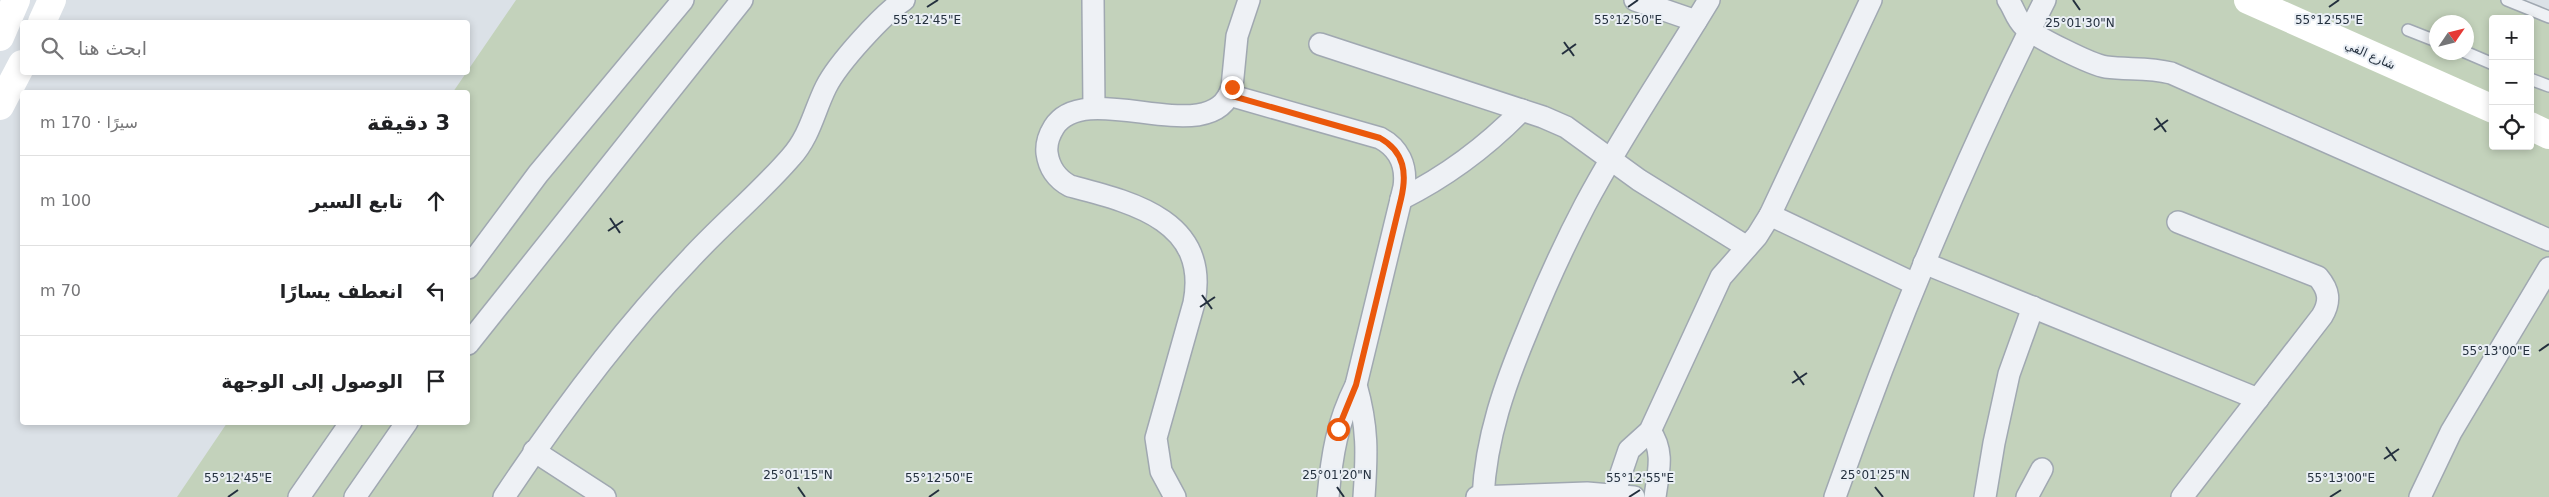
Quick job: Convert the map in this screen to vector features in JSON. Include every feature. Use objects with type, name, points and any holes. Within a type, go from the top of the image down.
[{"type":"street","points":[[0,37],[16,0]]},
{"type":"street","points":[[43,20],[52,0]]},
{"type":"street","points":[[470,265],[538,174],[683,0]]},
{"type":"street","points":[[470,341],[742,0]]},
{"type":"street","points":[[504,497],[534,451],[600,363],[647,307],[689,260],[792,157],[810,129],[820,101],[836,71],[887,13],[904,0]]},
{"type":"street","points":[[1093,0],[1094,108]]},
{"type":"street","points":[[1174,497],[1161,471],[1156,438],[1194,303],[1196,281],[1190,253],[1180,236],[1161,218],[1122,200],[1070,186],[1058,177],[1048,160],[1047,145],[1057,122],[1073,111],[1094,108],[1149,114],[1208,114],[1219,108],[1229,95],[1237,36],[1248,0]]},
{"type":"street","points":[[1635,0],[1696,21]]},
{"type":"street","points":[[1483,497],[1490,433],[1514,361],[1560,255],[1586,204],[1709,0]]},
{"type":"street","points":[[1477,497],[1624,496],[1629,450],[1650,430],[1721,276],[1764,227],[1871,0]]},
{"type":"street","points":[[2008,0],[2019,20],[2030,31],[2103,67],[2143,68],[2170,73],[2549,240]]},
{"type":"street","points":[[1835,497],[1915,284],[1986,123],[2045,0]]},
{"type":"street","name":"شارع الفي","points":[[2248,0],[2489,108]]},
{"type":"street","points":[[1320,44],[1566,126],[1639,180],[1747,247]]},
{"type":"street","points":[[0,106],[20,68]]},
{"type":"street","points":[[1229,95],[1386,142],[1398,153],[1404,169],[1401,199],[1356,385],[1338,429],[1332,452],[1328,497]]},
{"type":"street","points":[[1401,199],[1466,160],[1522,110]]},
{"type":"street","points":[[2534,128],[2549,135]]},
{"type":"street","points":[[1770,215],[1915,284]]},
{"type":"street","points":[[2178,222],[2318,277],[2328,291],[2329,300],[2322,316],[2182,497]]},
{"type":"street","points":[[1924,263],[2258,398]]},
{"type":"street","points":[[2420,497],[2452,432],[2549,268]]},
{"type":"street","points":[[1985,497],[2003,400],[2018,348],[2033,307]]},
{"type":"street","points":[[1356,385],[1365,422],[1367,446],[1364,497]]},
{"type":"street","points":[[299,497],[349,425]]},
{"type":"street","points":[[355,497],[405,425]]},
{"type":"street","points":[[1650,430],[1658,444],[1660,458],[1654,497]]},
{"type":"street","points":[[534,451],[606,497]]},
{"type":"street","points":[[2027,497],[2042,469]]},
{"type":"lane","points":[[2507,0],[2549,16]]},
{"type":"lane","points":[[2408,30],[2429,38]]},
{"type":"lane","points":[[2474,56],[2489,62]]},
{"type":"lane","points":[[2534,80],[2549,86]]},
{"type":"green space","points":[[516,0],[2505,0],[2549,20],[2549,497],[177,497],[226,425],[470,425],[470,90],[454,90],[465,75],[470,75],[470,67]]},
{"type":"route","points":[[1232,87],[1229,95],[1380,138],[1392,146],[1402,161],[1405,178],[1401,199],[1356,385],[1338,429]]}]
